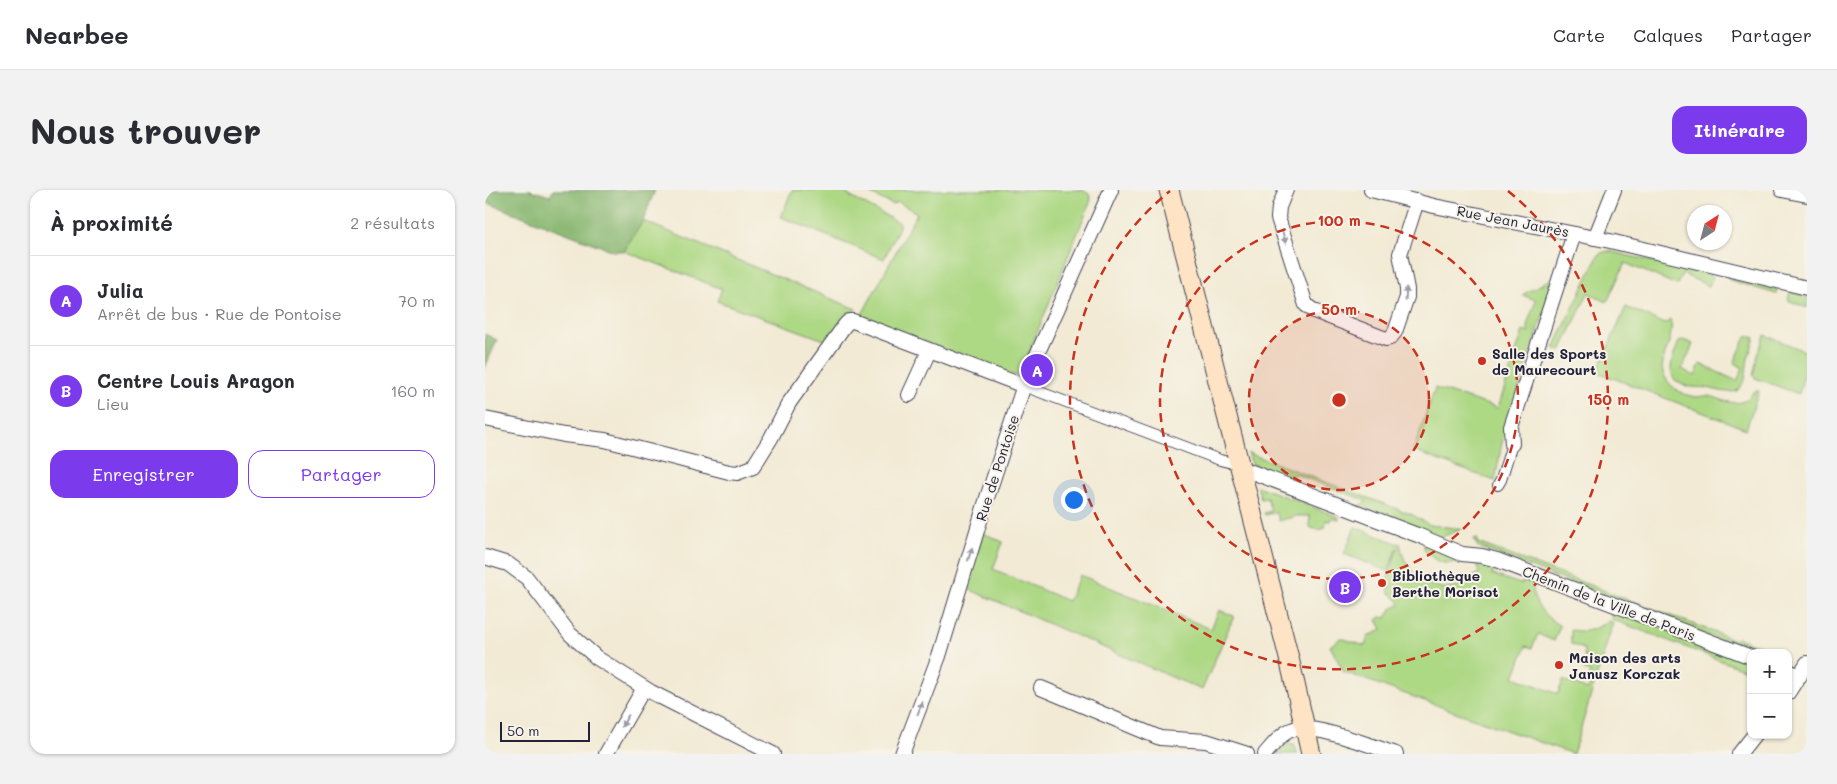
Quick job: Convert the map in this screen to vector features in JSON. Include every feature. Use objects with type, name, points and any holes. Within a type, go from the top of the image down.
[{"type":"main road","points":[[1169,190],[1236,466],[1311,754]]},
{"type":"street","name":"Rue de Pontoise","points":[[902,754],[939,656],[977,530],[1024,386],[1059,302],[1111,190]]},
{"type":"street","points":[[1285,190],[1279,207],[1278,218],[1306,305],[1323,315],[1381,338],[1390,338],[1395,332],[1407,297],[1400,254],[1417,202]]},
{"type":"street","name":"Rue Jean Jaurès","points":[[1371,190],[1417,202],[1595,238],[1807,288]]},
{"type":"street","points":[[1595,238],[1614,190]]},
{"type":"street","points":[[1782,190],[1807,195]]},
{"type":"street","points":[[1498,485],[1512,444],[1511,427],[1574,234]]},
{"type":"street","points":[[485,419],[563,435],[605,440],[737,472],[753,467],[760,458],[789,403],[849,321],[1024,386]]},
{"type":"street","points":[[909,395],[929,351]]},
{"type":"street","name":"Chemin de la Ville de Paris","points":[[1024,386],[1462,554],[1497,560],[1747,655]]},
{"type":"street","points":[[485,557],[501,561],[527,578],[577,640],[597,658],[644,688],[773,754]]},
{"type":"street","points":[[1792,687],[1801,672]]},
{"type":"street","points":[[606,754],[644,688]]},
{"type":"street","points":[[1041,688],[1160,738],[1206,741],[1247,754]]},
{"type":"street","points":[[1265,754],[1283,734],[1294,729],[1332,734],[1396,754]]},
{"type":"street","points":[[1739,754],[1751,739]]},
{"type":"green space","points":[[485,190],[530,190],[550,196],[553,190],[655,190],[643,221],[624,251],[613,251],[485,202]]},
{"type":"green space","points":[[792,190],[844,190],[849,196],[899,223],[899,227],[884,259],[781,217]]},
{"type":"green space","points":[[863,190],[1082,190],[1089,194],[1091,200],[1019,377],[860,318],[917,213],[898,202],[893,205]]},
{"type":"green space","points":[[643,221],[856,309],[827,341],[717,301],[722,289],[624,251]]},
{"type":"green space","points":[[1608,251],[1713,277],[1709,286],[1682,274],[1677,285],[1625,263],[1607,302],[1588,293],[1561,351],[1554,348],[1598,256]]},
{"type":"green space","points":[[1729,278],[1777,289],[1776,294],[1729,280]]},
{"type":"green space","points":[[1551,279],[1555,279],[1503,437],[1495,481],[1413,451],[1435,388],[1498,408],[1523,331],[1529,333],[1527,325],[1536,300],[1522,295]]},
{"type":"green space","points":[[1791,292],[1807,296],[1807,308],[1788,300]]},
{"type":"green space","points":[[1626,307],[1665,324],[1670,320],[1671,334],[1662,366],[1668,382],[1680,392],[1695,397],[1710,396],[1736,403],[1744,401],[1755,391],[1759,391],[1746,429],[1597,372]]},
{"type":"green space","points":[[485,334],[497,340],[485,368]]},
{"type":"green space","points":[[1747,335],[1755,338],[1748,358],[1745,380],[1737,391],[1726,392],[1689,387],[1674,379],[1671,368],[1672,362],[1679,342],[1683,340],[1693,344],[1682,369],[1695,376],[1700,364],[1737,381],[1743,368],[1734,363]]},
{"type":"green space","points":[[1765,335],[1807,352],[1807,361],[1799,394],[1753,376],[1758,353]]},
{"type":"green space","points":[[1248,453],[1411,514],[1430,525],[1462,529],[1439,538],[1359,506],[1367,501],[1295,474],[1286,478],[1252,464]]},
{"type":"green space","points":[[1257,486],[1339,517],[1339,520],[1332,517],[1330,521],[1326,520],[1325,528],[1320,530],[1311,528],[1309,525],[1310,516],[1296,516],[1279,521],[1276,512],[1265,515],[1264,513],[1271,511],[1267,498],[1261,499]]},
{"type":"green space","points":[[1355,527],[1400,543],[1404,558],[1413,571],[1425,582],[1441,588],[1456,587],[1479,573],[1475,558],[1503,565],[1491,574],[1520,584],[1532,577],[1542,583],[1533,586],[1537,604],[1550,619],[1560,626],[1554,641],[1538,634],[1532,648],[1526,646],[1514,677],[1558,694],[1563,680],[1588,690],[1591,682],[1587,681],[1590,672],[1583,669],[1584,667],[1587,668],[1590,659],[1584,657],[1584,649],[1571,644],[1571,630],[1586,631],[1608,621],[1613,623],[1573,754],[1344,672],[1330,646],[1341,638],[1365,646],[1368,637],[1382,629],[1377,620],[1381,617],[1386,618],[1391,609],[1400,605],[1388,591],[1391,583],[1387,581],[1398,547],[1388,571],[1344,554]]},
{"type":"green space","points":[[983,533],[1003,542],[993,569],[1068,601],[1080,575],[1211,629],[1219,610],[1234,616],[1202,690],[966,588]]},
{"type":"green space","points":[[1477,538],[1478,543],[1735,640],[1738,638],[1770,649],[1747,650],[1478,547],[1474,539]]},
{"type":"green space","points":[[1424,543],[1458,559],[1457,561],[1452,563],[1439,562],[1424,550]]},
{"type":"green space","points":[[1604,606],[1747,660],[1747,670],[1611,619],[1611,613]]},
{"type":"green space","points":[[1287,744],[1294,745],[1298,754],[1276,754]]},
{"type":"place","name":"Salle des Sports de Maurecourt","points":[[1482,361]]},
{"type":"place","name":"Julia","points":[[1037,370]]},
{"type":"place","name":"Bibliothèque Berthe Morisot","points":[[1382,583]]},
{"type":"place","name":"Centre Louis Aragon","points":[[1345,587]]},
{"type":"place","name":"Maison des arts Janusz Korczak","points":[[1559,665]]}]
